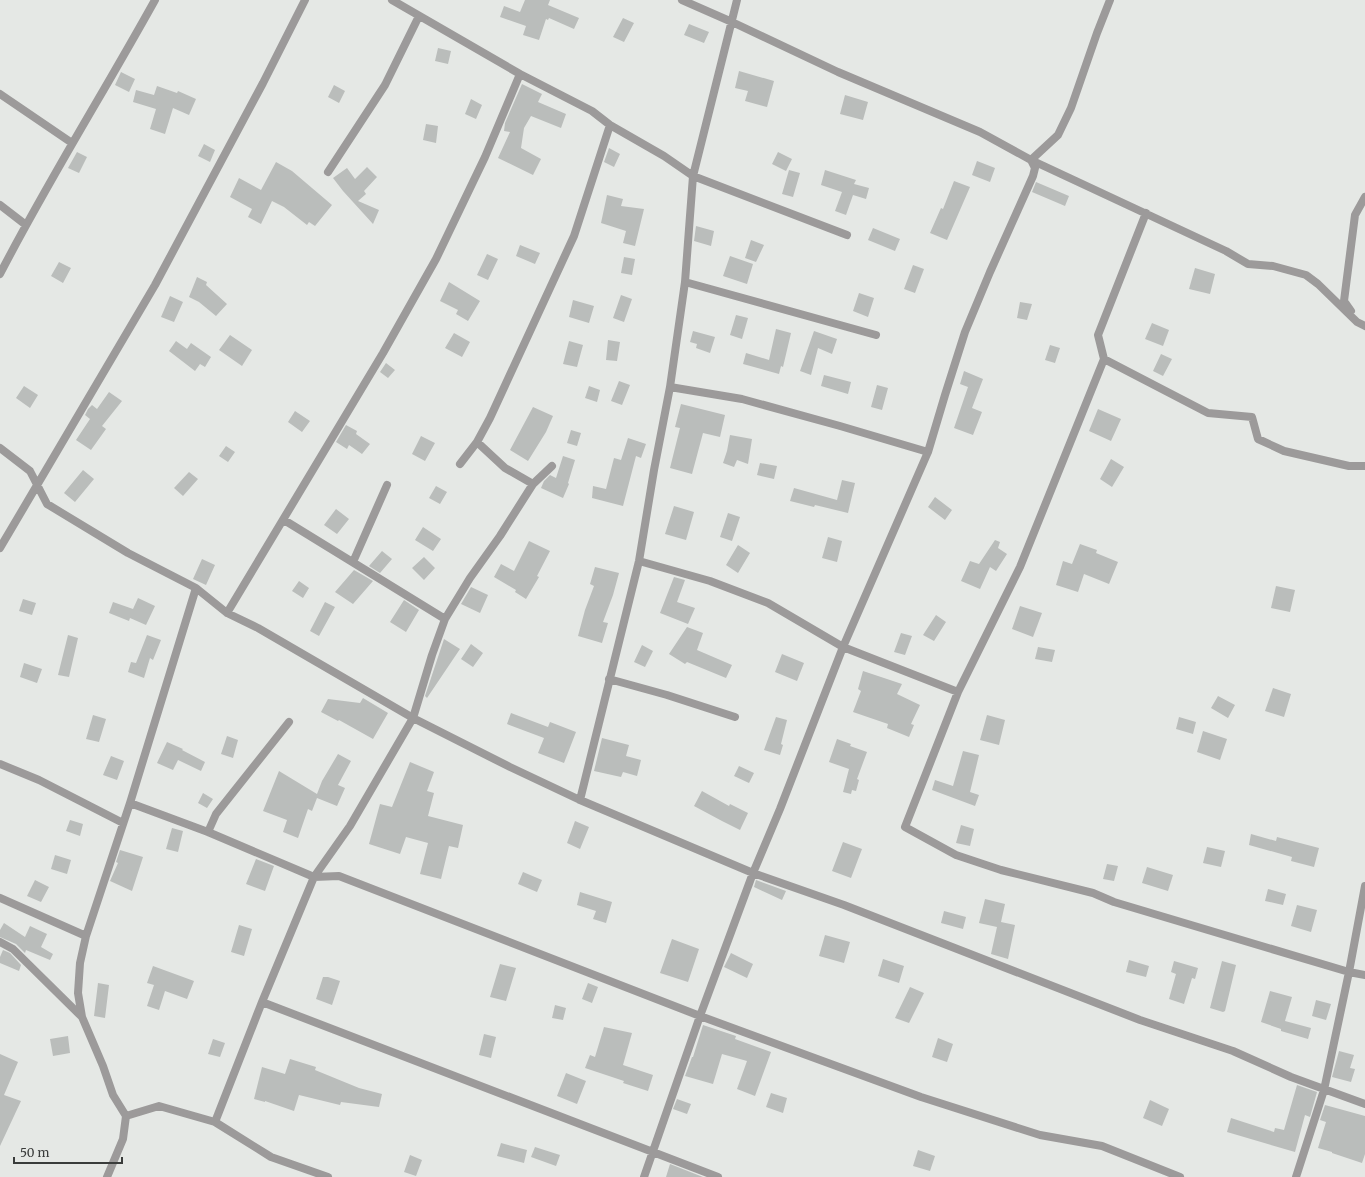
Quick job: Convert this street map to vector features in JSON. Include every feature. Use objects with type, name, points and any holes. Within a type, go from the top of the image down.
[{"type":"street","points":[[0,274],[72,143],[116,70],[155,0]]},
{"type":"street","points":[[0,548],[156,285],[263,83],[305,0]]},
{"type":"street","points":[[392,0],[520,74],[592,111],[610,125],[664,156],[693,176],[847,235]]},
{"type":"street","points":[[682,0],[838,72],[980,132],[1030,160],[1226,251],[1248,264],[1273,266],[1306,275],[1318,284],[1361,324]]},
{"type":"street","points":[[580,800],[639,561],[670,387],[685,282],[693,176],[732,22],[736,0]]},
{"type":"street","points":[[1030,160],[1058,135],[1071,108],[1110,0]]},
{"type":"street","points":[[328,172],[385,85],[419,16]]},
{"type":"street","points":[[227,613],[383,353],[436,259],[485,157],[520,74]]},
{"type":"street","points":[[0,94],[72,143]]},
{"type":"street","points":[[460,464],[477,442],[490,418],[574,236],[610,125]]},
{"type":"street","points":[[644,1177],[700,1016],[753,873],[780,809],[843,647],[928,452],[965,332],[1033,176],[1035,168],[1030,160]]},
{"type":"street","points":[[1361,324],[1344,301],[1355,215],[1365,197]]},
{"type":"street","points":[[0,206],[26,225]]},
{"type":"street","points":[[1146,213],[1098,336],[1104,359],[1020,567],[958,692],[905,827],[956,855],[1001,870],[1093,893],[1114,902],[1349,972],[1365,975]]},
{"type":"street","points":[[685,282],[876,335]]},
{"type":"street","points":[[1104,359],[1208,413],[1252,417],[1258,439],[1284,451],[1349,466],[1365,466]]},
{"type":"street","points":[[670,387],[742,399],[928,452]]},
{"type":"street","points":[[477,442],[505,468],[533,484]]},
{"type":"street","points":[[0,448],[30,471],[47,504],[128,553],[196,588],[227,613],[258,628],[413,718],[510,767],[580,800],[753,873],[844,905],[1140,1020],[1234,1051],[1291,1078],[1365,1104]]},
{"type":"street","points":[[215,1122],[262,1002],[314,877],[350,826],[413,718],[432,655],[446,619],[470,578],[500,536],[533,484],[552,466]]},
{"type":"street","points":[[353,562],[387,484]]},
{"type":"street","points":[[284,520],[446,619]]},
{"type":"street","points":[[639,561],[710,581],[768,603],[843,647],[958,692]]},
{"type":"street","points":[[107,1177],[123,1139],[126,1116],[113,1095],[103,1066],[82,1017],[78,993],[80,963],[86,936],[130,803],[196,588]]},
{"type":"street","points":[[609,679],[667,695],[735,717]]},
{"type":"street","points":[[208,832],[216,814],[289,722]]},
{"type":"street","points":[[0,764],[39,780],[123,823]]},
{"type":"street","points":[[130,803],[208,832],[314,877],[340,876],[700,1016],[920,1097],[1040,1135],[1102,1146],[1180,1177]]},
{"type":"street","points":[[1296,1177],[1324,1090],[1349,972],[1365,886]]},
{"type":"street","points":[[0,898],[86,936]]},
{"type":"street","points":[[0,942],[13,949],[82,1017]]},
{"type":"street","points":[[262,1002],[718,1177]]},
{"type":"street","points":[[126,1116],[159,1106],[215,1122],[271,1157],[328,1177]]},
{"type":"building","points":[[525,0],[550,0],[548,5],[579,18],[574,29],[549,18],[548,20],[546,19],[539,40],[523,35],[526,26],[500,17],[504,6],[520,12]]},
{"type":"building","points":[[623,18],[634,23],[624,42],[613,37]]},
{"type":"building","points":[[689,24],[709,32],[704,43],[684,35]]},
{"type":"building","points":[[438,48],[451,51],[448,64],[435,61]]},
{"type":"building","points":[[739,71],[774,81],[767,107],[745,101],[748,91],[735,88]]},
{"type":"building","points":[[121,72],[135,79],[129,92],[115,85]]},
{"type":"building","points":[[522,84],[542,94],[538,102],[566,114],[561,128],[531,116],[524,128],[521,148],[541,159],[533,175],[498,158],[510,132],[504,131],[505,123]]},
{"type":"building","points":[[334,85],[345,91],[339,103],[328,97]]},
{"type":"building","points":[[157,86],[177,93],[178,91],[196,99],[189,115],[173,108],[165,134],[150,129],[156,109],[133,102],[136,90],[154,95]]},
{"type":"building","points":[[845,95],[868,102],[863,120],[840,114]]},
{"type":"building","points":[[471,99],[482,105],[476,119],[465,114]]},
{"type":"building","points":[[426,124],[438,126],[436,143],[423,140]]},
{"type":"building","points":[[204,144],[215,150],[210,162],[198,156]]},
{"type":"building","points":[[609,148],[620,154],[614,167],[604,162]]},
{"type":"building","points":[[77,152],[87,157],[79,173],[68,168]]},
{"type":"building","points":[[778,152],[792,159],[786,171],[772,164]]},
{"type":"building","points":[[977,161],[995,168],[990,182],[972,175]]},
{"type":"building","points":[[276,162],[292,171],[332,205],[315,226],[309,222],[307,225],[284,207],[272,201],[261,224],[248,217],[252,209],[230,197],[239,178],[261,190]]},
{"type":"building","points":[[367,167],[377,177],[364,191],[366,194],[358,201],[379,210],[373,224],[333,178],[347,168],[355,179]]},
{"type":"building","points":[[789,170],[800,173],[793,197],[782,194]]},
{"type":"building","points":[[825,170],[856,180],[854,184],[869,188],[866,199],[853,195],[846,215],[835,211],[842,192],[821,185]]},
{"type":"building","points":[[954,181],[970,187],[947,240],[930,233],[941,208],[943,209]]},
{"type":"building","points":[[1036,182],[1069,196],[1065,206],[1032,192]]},
{"type":"building","points":[[607,195],[623,199],[621,206],[644,209],[635,246],[623,243],[626,231],[601,223]]},
{"type":"building","points":[[696,226],[714,231],[711,246],[694,241]]},
{"type":"building","points":[[873,228],[900,239],[895,251],[868,240]]},
{"type":"building","points":[[751,240],[764,245],[756,262],[745,258]]},
{"type":"building","points":[[520,245],[540,253],[535,264],[516,256]]},
{"type":"building","points":[[487,254],[498,259],[488,280],[477,275]]},
{"type":"building","points":[[730,256],[753,264],[747,284],[723,276]]},
{"type":"building","points":[[624,257],[635,259],[632,275],[621,273]]},
{"type":"building","points":[[59,262],[71,268],[63,283],[51,276]]},
{"type":"building","points":[[913,265],[924,269],[915,293],[904,289]]},
{"type":"building","points":[[1195,268],[1215,274],[1210,294],[1189,289]]},
{"type":"building","points":[[197,277],[207,282],[206,285],[227,304],[216,316],[199,302],[189,297]]},
{"type":"building","points":[[449,282],[480,301],[468,321],[456,314],[458,310],[440,301]]},
{"type":"building","points":[[859,293],[874,298],[868,317],[853,311]]},
{"type":"building","points":[[621,295],[632,299],[624,322],[613,318]]},
{"type":"building","points":[[170,296],[183,302],[174,322],[161,317]]},
{"type":"building","points":[[573,300],[594,306],[589,323],[569,317]]},
{"type":"building","points":[[1020,302],[1032,304],[1027,320],[1017,318]]},
{"type":"building","points":[[736,315],[748,318],[742,339],[730,335]]},
{"type":"building","points":[[1152,323],[1169,330],[1163,346],[1145,339]]},
{"type":"building","points":[[776,329],[791,333],[783,367],[781,366],[779,374],[743,364],[746,353],[769,360]]},
{"type":"building","points":[[693,331],[715,337],[710,353],[696,348],[697,344],[690,342]]},
{"type":"building","points":[[814,331],[837,339],[832,354],[818,348],[811,375],[800,371]]},
{"type":"building","points":[[454,333],[470,342],[462,357],[445,348]]},
{"type":"building","points":[[230,335],[252,350],[242,366],[219,350]]},
{"type":"building","points":[[608,340],[620,342],[617,361],[606,360]]},
{"type":"building","points":[[176,341],[187,349],[191,343],[211,357],[205,367],[200,364],[195,371],[169,351]]},
{"type":"building","points":[[569,341],[583,345],[577,367],[563,364]]},
{"type":"building","points":[[1050,345],[1060,348],[1055,363],[1045,360]]},
{"type":"building","points":[[1161,354],[1172,359],[1163,376],[1153,371]]},
{"type":"building","points":[[386,363],[395,370],[388,378],[380,372]]},
{"type":"building","points":[[964,371],[983,379],[972,408],[982,412],[973,435],[954,428],[968,387],[960,384]]},
{"type":"building","points":[[824,375],[851,382],[848,394],[821,386]]},
{"type":"building","points":[[619,381],[630,385],[622,405],[611,401]]},
{"type":"building","points":[[877,385],[888,388],[882,410],[871,407]]},
{"type":"building","points":[[24,386],[38,395],[30,408],[16,398]]},
{"type":"building","points":[[589,386],[600,390],[597,402],[585,398]]},
{"type":"building","points":[[109,392],[122,401],[102,426],[106,429],[91,450],[76,440],[90,419],[85,415],[88,409],[92,405],[97,409]]},
{"type":"building","points":[[681,404],[725,415],[720,437],[703,433],[692,474],[670,468],[680,428],[675,427]]},
{"type":"building","points":[[533,407],[553,416],[546,432],[528,461],[510,450]]},
{"type":"building","points":[[1098,409],[1121,419],[1111,441],[1089,431]]},
{"type":"building","points":[[295,411],[310,421],[302,432],[288,422]]},
{"type":"building","points":[[346,425],[357,431],[356,434],[370,444],[362,454],[349,445],[347,449],[336,442]]},
{"type":"building","points":[[571,430],[581,433],[577,446],[567,443]]},
{"type":"building","points":[[730,435],[752,439],[748,464],[737,460],[734,467],[723,463]]},
{"type":"building","points":[[421,436],[435,443],[425,461],[412,454]]},
{"type":"building","points":[[628,438],[646,444],[641,458],[636,456],[623,506],[592,498],[593,486],[606,489],[614,458],[621,460]]},
{"type":"building","points":[[226,446],[235,452],[228,462],[219,456]]},
{"type":"building","points":[[563,456],[575,460],[568,483],[569,484],[563,498],[541,488],[544,481],[550,475],[556,478]]},
{"type":"building","points":[[1111,459],[1124,467],[1112,487],[1100,479]]},
{"type":"building","points":[[760,463],[777,466],[774,479],[757,475]]},
{"type":"building","points":[[83,470],[94,479],[75,502],[64,493]]},
{"type":"building","points":[[189,472],[198,479],[183,496],[174,488]]},
{"type":"building","points":[[842,480],[855,483],[848,513],[790,501],[794,488],[837,500]]},
{"type":"building","points":[[436,486],[447,492],[440,504],[429,498]]},
{"type":"building","points":[[935,497],[952,510],[945,520],[928,507]]},
{"type":"building","points":[[674,506],[694,512],[686,540],[665,534]]},
{"type":"building","points":[[336,509],[349,519],[337,534],[324,525]]},
{"type":"building","points":[[728,513],[740,517],[732,541],[720,537]]},
{"type":"building","points":[[423,527],[441,539],[433,551],[415,540]]},
{"type":"building","points":[[828,537],[842,541],[837,562],[822,558]]},
{"type":"building","points":[[995,540],[1000,542],[998,548],[1007,554],[996,571],[990,567],[980,589],[961,581],[970,561],[979,564]]},
{"type":"building","points":[[529,541],[550,551],[537,576],[539,577],[526,599],[515,592],[516,590],[494,577],[501,564],[514,571]]},
{"type":"building","points":[[1080,544],[1097,550],[1096,553],[1118,562],[1109,584],[1084,574],[1078,592],[1056,585],[1063,561],[1072,564]]},
{"type":"building","points":[[738,545],[750,553],[738,573],[726,565]]},
{"type":"building","points":[[382,551],[392,559],[380,573],[369,566]]},
{"type":"building","points":[[424,557],[435,568],[424,580],[412,568]]},
{"type":"building","points":[[202,559],[215,565],[206,585],[193,579]]},
{"type":"building","points":[[595,567],[619,573],[603,622],[608,623],[602,643],[578,636],[585,610],[594,586],[590,584]]},
{"type":"building","points":[[354,570],[373,581],[353,604],[335,592]]},
{"type":"building","points":[[674,577],[685,580],[677,602],[695,608],[688,624],[660,613]]},
{"type":"building","points":[[299,581],[309,588],[303,598],[292,591]]},
{"type":"building","points":[[1276,586],[1295,590],[1290,612],[1271,608]]},
{"type":"building","points":[[471,587],[488,595],[480,613],[461,604]]},
{"type":"building","points":[[138,598],[155,606],[146,625],[130,618],[129,621],[109,613],[113,602],[133,609]]},
{"type":"building","points":[[23,599],[36,603],[32,615],[19,611]]},
{"type":"building","points":[[404,600],[419,610],[406,632],[390,622]]},
{"type":"building","points":[[325,602],[335,607],[319,636],[310,631]]},
{"type":"building","points":[[1020,606],[1042,613],[1033,637],[1012,629]]},
{"type":"building","points":[[936,615],[946,622],[934,641],[923,635]]},
{"type":"building","points":[[687,627],[703,633],[697,650],[732,665],[726,678],[687,662],[685,664],[669,654]]},
{"type":"building","points":[[901,633],[912,636],[905,655],[894,652]]},
{"type":"building","points":[[68,635],[78,638],[69,677],[58,675]]},
{"type":"building","points":[[147,635],[161,640],[153,660],[150,658],[144,678],[128,672],[131,662],[136,663]]},
{"type":"building","points":[[444,639],[460,649],[427,698],[425,696]]},
{"type":"building","points":[[471,644],[483,653],[473,667],[461,659]]},
{"type":"building","points":[[642,645],[653,651],[645,667],[634,662]]},
{"type":"building","points":[[1038,647],[1055,650],[1052,662],[1035,659]]},
{"type":"building","points":[[782,654],[804,663],[797,681],[775,672]]},
{"type":"building","points":[[24,663],[42,669],[37,683],[20,677]]},
{"type":"building","points":[[863,671],[902,684],[897,694],[920,705],[911,724],[914,725],[909,737],[887,728],[888,724],[853,712],[861,691],[858,689]]},
{"type":"building","points":[[1273,688],[1291,694],[1284,717],[1265,711]]},
{"type":"building","points":[[1218,696],[1235,705],[1228,718],[1211,708]]},
{"type":"building","points":[[363,698],[388,713],[373,739],[321,712],[328,699],[360,703]]},
{"type":"building","points":[[511,713],[548,727],[550,722],[576,732],[564,763],[538,753],[544,738],[507,724]]},
{"type":"building","points":[[93,715],[106,719],[99,742],[86,739]]},
{"type":"building","points":[[987,715],[1005,720],[999,745],[980,740]]},
{"type":"building","points":[[776,717],[787,720],[780,755],[764,750]]},
{"type":"building","points":[[1179,717],[1196,722],[1193,734],[1176,729]]},
{"type":"building","points":[[1203,731],[1227,739],[1220,760],[1197,752]]},
{"type":"building","points":[[227,736],[238,740],[233,758],[221,754]]},
{"type":"building","points":[[602,738],[629,745],[626,756],[641,760],[637,776],[623,772],[621,777],[594,771]]},
{"type":"building","points":[[837,739],[851,744],[850,746],[867,752],[857,779],[859,780],[856,791],[852,790],[851,794],[843,792],[849,769],[829,762]]},
{"type":"building","points":[[167,742],[183,749],[182,750],[205,762],[201,771],[178,760],[173,770],[157,763]]},
{"type":"building","points":[[963,751],[979,755],[970,792],[979,795],[975,806],[932,790],[935,780],[953,786]]},
{"type":"building","points":[[338,754],[351,761],[338,785],[345,788],[337,806],[317,798],[312,811],[308,809],[298,838],[283,832],[287,820],[263,811],[279,771],[317,794],[322,781]]},
{"type":"building","points":[[111,756],[124,761],[117,780],[103,775]]},
{"type":"building","points":[[410,762],[434,772],[427,791],[434,793],[428,816],[463,825],[458,848],[449,846],[441,879],[420,874],[428,843],[406,837],[400,854],[369,844],[380,804],[392,807]]},
{"type":"building","points":[[739,766],[754,773],[749,783],[734,776]]},
{"type":"building","points":[[702,791],[729,806],[730,804],[748,813],[740,830],[694,806]]},
{"type":"building","points":[[203,793],[213,799],[207,808],[198,803]]},
{"type":"building","points":[[70,820],[83,824],[80,836],[66,831]]},
{"type":"building","points":[[575,821],[589,827],[580,849],[567,843]]},
{"type":"building","points":[[961,825],[974,829],[970,846],[956,843]]},
{"type":"building","points":[[172,828],[183,831],[178,852],[166,849]]},
{"type":"building","points":[[1251,834],[1276,841],[1277,837],[1319,848],[1314,867],[1291,861],[1292,857],[1249,845]]},
{"type":"building","points":[[843,842],[862,849],[851,878],[832,871]]},
{"type":"building","points":[[1207,847],[1225,851],[1221,867],[1203,863]]},
{"type":"building","points":[[120,850],[143,857],[132,891],[110,881],[118,863],[116,862]]},
{"type":"building","points":[[55,855],[71,860],[67,874],[51,869]]},
{"type":"building","points":[[256,859],[274,866],[265,891],[246,884]]},
{"type":"building","points":[[1107,864],[1118,866],[1114,881],[1103,879]]},
{"type":"building","points":[[1147,867],[1173,875],[1168,891],[1142,883]]},
{"type":"building","points":[[523,872],[542,880],[537,892],[518,884]]},
{"type":"building","points":[[35,880],[49,887],[41,902],[27,896]]},
{"type":"building","points":[[756,880],[786,891],[782,900],[754,887]]},
{"type":"building","points":[[1268,889],[1286,894],[1283,905],[1265,901]]},
{"type":"building","points":[[580,892],[612,902],[606,923],[593,919],[596,911],[577,905]]},
{"type":"building","points":[[985,899],[1005,904],[1001,922],[1015,925],[1008,959],[991,954],[997,927],[979,923]]},
{"type":"building","points":[[1297,905],[1317,910],[1311,932],[1291,926]]},
{"type":"building","points":[[944,911],[966,917],[963,929],[941,923]]},
{"type":"building","points":[[4,923],[25,937],[30,926],[47,934],[41,947],[53,954],[50,960],[26,950],[25,953],[16,944],[0,937],[0,930]]},
{"type":"building","points":[[239,925],[252,929],[244,956],[231,952]]},
{"type":"building","points":[[825,935],[850,942],[844,963],[819,956]]},
{"type":"building","points":[[672,939],[699,949],[688,982],[660,973]]},
{"type":"building","points":[[3,950],[10,953],[21,965],[19,971],[0,963],[0,957]]},
{"type":"building","points":[[731,953],[753,964],[747,978],[724,967]]},
{"type":"building","points":[[883,959],[904,966],[899,983],[878,976]]},
{"type":"building","points":[[1129,960],[1149,966],[1146,977],[1126,972]]},
{"type":"building","points":[[1174,961],[1198,968],[1195,979],[1192,978],[1184,1004],[1169,999],[1176,974],[1171,972]]},
{"type":"building","points":[[1222,961],[1236,965],[1225,1011],[1223,1012],[1210,1008]]},
{"type":"building","points":[[500,964],[516,968],[506,1001],[490,997]]},
{"type":"building","points":[[153,966],[194,981],[187,999],[165,991],[159,1010],[147,1006],[154,985],[147,983]]},
{"type":"building","points":[[323,977],[340,981],[332,1005],[316,999]]},
{"type":"building","points":[[98,983],[109,985],[105,1018],[94,1016]]},
{"type":"building","points":[[588,983],[598,987],[592,1003],[582,999]]},
{"type":"building","points":[[910,987],[924,993],[909,1023],[895,1018]]},
{"type":"building","points":[[1270,991],[1292,997],[1285,1021],[1311,1028],[1308,1039],[1281,1031],[1281,1029],[1261,1022]]},
{"type":"building","points":[[1316,1000],[1331,1004],[1326,1020],[1312,1016]]},
{"type":"building","points":[[555,1005],[566,1008],[563,1020],[552,1018]]},
{"type":"building","points":[[703,1025],[736,1036],[735,1039],[771,1052],[755,1096],[737,1089],[747,1061],[722,1054],[713,1084],[685,1076],[693,1057]]},
{"type":"building","points":[[604,1027],[632,1033],[623,1065],[653,1075],[648,1091],[585,1068],[590,1055],[595,1057]]},
{"type":"building","points":[[484,1034],[496,1037],[491,1058],[479,1055]]},
{"type":"building","points":[[68,1036],[70,1053],[53,1056],[50,1039]]},
{"type":"building","points":[[938,1038],[953,1044],[947,1062],[932,1057]]},
{"type":"building","points":[[213,1039],[225,1043],[220,1057],[208,1054]]},
{"type":"building","points":[[1339,1051],[1354,1055],[1350,1068],[1355,1069],[1351,1082],[1332,1077]]},
{"type":"building","points":[[0,1054],[18,1062],[4,1095],[21,1101],[0,1146]]},
{"type":"building","points":[[290,1059],[316,1067],[315,1070],[359,1088],[382,1094],[379,1107],[341,1102],[340,1105],[299,1095],[294,1111],[265,1101],[254,1099],[262,1067],[285,1074]]},
{"type":"building","points":[[566,1073],[586,1081],[577,1104],[557,1096]]},
{"type":"building","points":[[1297,1085],[1317,1092],[1310,1117],[1305,1115],[1295,1152],[1227,1132],[1231,1118],[1274,1132],[1275,1128],[1284,1130]]},
{"type":"building","points":[[771,1093],[787,1098],[783,1113],[766,1107]]},
{"type":"building","points":[[677,1099],[691,1104],[687,1114],[673,1109]]},
{"type":"building","points":[[1150,1100],[1169,1109],[1162,1126],[1143,1118]]},
{"type":"building","points":[[1325,1105],[1365,1116],[1365,1154],[1362,1163],[1318,1148],[1326,1122],[1320,1120]]},
{"type":"building","points":[[501,1143],[527,1150],[524,1163],[497,1156]]},
{"type":"building","points":[[535,1147],[560,1155],[556,1166],[531,1157]]},
{"type":"building","points":[[918,1150],[935,1156],[930,1171],[913,1166]]},
{"type":"building","points":[[410,1155],[422,1160],[416,1176],[404,1172]]},
{"type":"building","points":[[670,1164],[703,1177],[666,1177]]}]
